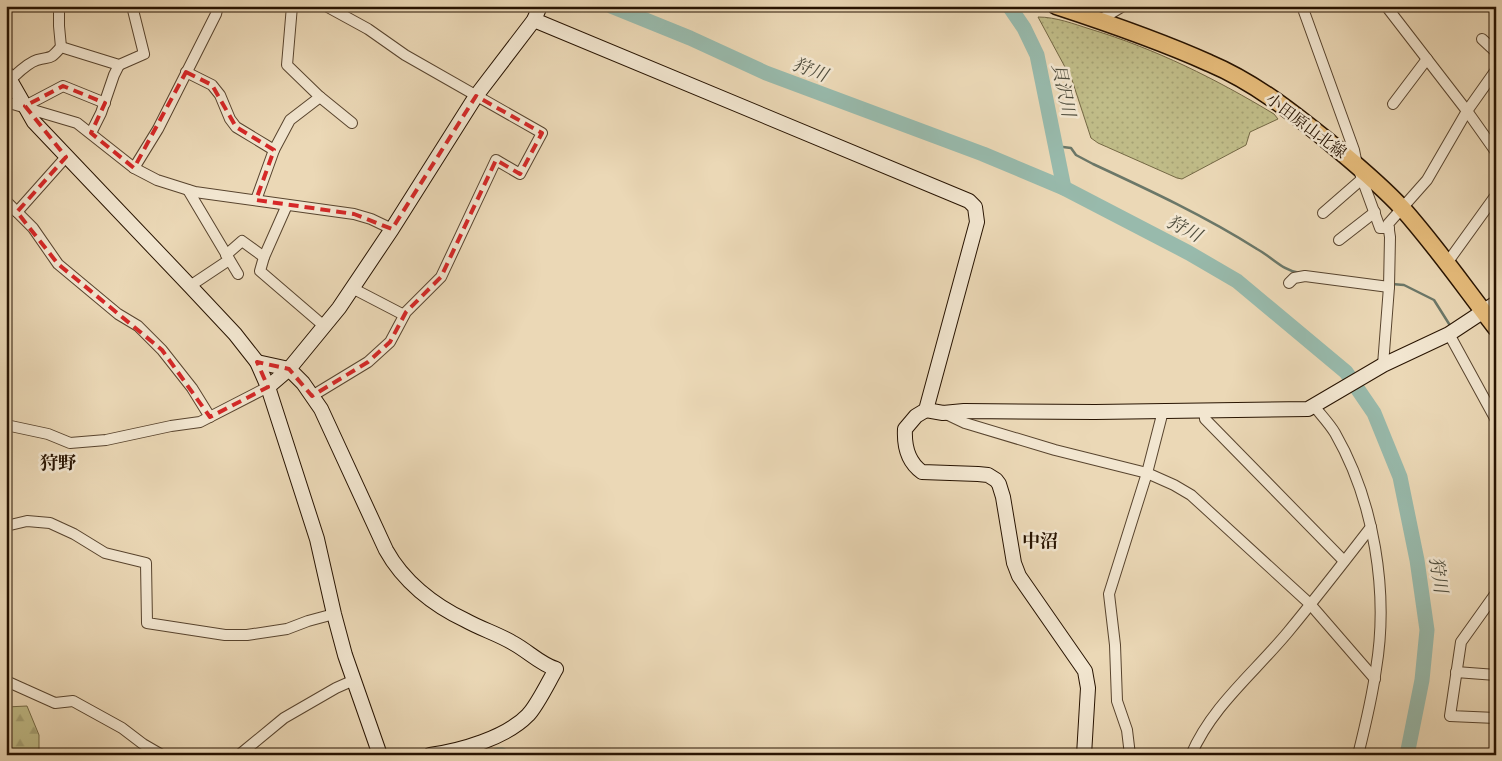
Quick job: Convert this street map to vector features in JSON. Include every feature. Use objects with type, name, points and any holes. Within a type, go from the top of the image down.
[{"type":"main road","name":"小田原山北線","points":[[1056,6],[1100,20],[1210,63],[1246,82],[1286,108],[1402,208],[1489,308],[1496,328]]},
{"type":"street","points":[[59,6],[61,47],[48,59],[36,60],[8,77],[34,122],[235,334],[257,362],[268,387],[317,539],[334,614],[380,755]]},
{"type":"street","points":[[91,133],[105,102],[114,74],[119,66],[144,54],[132,6]]},
{"type":"street","points":[[134,168],[158,128],[216,14],[218,6]]},
{"type":"street","points":[[292,6],[287,65],[320,97],[352,123]]},
{"type":"street","points":[[312,396],[368,362],[390,342],[404,315],[441,277],[496,160],[520,174],[542,133],[405,55],[368,29],[326,6]]},
{"type":"street","points":[[1100,20],[1123,6]]},
{"type":"street","points":[[1302,6],[1380,228],[1389,228]]},
{"type":"street","points":[[1386,6],[1467,111],[1496,152]]},
{"type":"street","points":[[6,425],[48,434],[70,443],[106,440],[171,426],[200,422],[268,387],[289,369],[352,288],[392,229],[476,96],[537,13],[972,204],[977,211],[977,222],[926,410]]},
{"type":"street","points":[[1482,40],[1496,52]]},
{"type":"street","points":[[61,47],[119,66]]},
{"type":"street","points":[[1393,104],[1427,59]]},
{"type":"street","points":[[1383,365],[1389,287],[1388,224],[1427,180],[1467,111],[1496,70]]},
{"type":"street","points":[[186,72],[212,85],[236,127],[274,150]]},
{"type":"street","points":[[24,106],[63,86],[105,102]]},
{"type":"street","points":[[256,200],[274,150],[290,120],[320,97]]},
{"type":"street","points":[[6,102],[77,123],[134,168],[157,180],[188,190],[354,214],[371,219],[392,229]]},
{"type":"street","points":[[17,212],[66,156]]},
{"type":"street","points":[[1322,213],[1360,172]]},
{"type":"street","points":[[188,190],[238,274]]},
{"type":"street","points":[[1448,263],[1496,195]]},
{"type":"street","points":[[6,201],[33,228],[58,264],[118,314],[138,326],[162,350],[192,388],[210,418]]},
{"type":"street","points":[[287,205],[264,257],[260,271],[324,326]]},
{"type":"street","points":[[1340,240],[1375,212]]},
{"type":"street","points":[[190,286],[228,257],[242,241],[264,257]]},
{"type":"street","points":[[1289,283],[1294,278],[1305,276],[1389,287]]},
{"type":"street","points":[[352,288],[404,315]]},
{"type":"street","points":[[943,413],[964,411],[1164,411],[1308,408],[1383,365],[1449,334],[1489,308]]},
{"type":"street","points":[[1449,334],[1496,420]]},
{"type":"street","points":[[257,362],[289,369],[321,409],[386,550],[392,562],[403,574],[438,605],[463,620],[514,643],[547,666],[556,669],[528,715],[503,733],[452,753],[430,755]]},
{"type":"street","points":[[1314,406],[1335,433],[1346,456],[1362,496],[1378,560],[1380,636],[1375,679],[1358,755]]},
{"type":"street","points":[[1084,755],[1088,688],[1085,671],[1019,576],[1014,563],[1003,498],[996,480],[988,475],[922,472],[915,466],[907,453],[906,430],[916,416],[926,410],[943,413],[965,422],[1055,450],[1147,473],[1174,485],[1191,496],[1310,604],[1375,679]]},
{"type":"street","points":[[1204,410],[1205,419],[1344,561]]},
{"type":"street","points":[[1130,755],[1127,730],[1117,701],[1115,645],[1109,594],[1147,473],[1164,411]]},
{"type":"street","points":[[6,526],[27,520],[50,523],[74,534],[105,553],[146,563],[147,623],[225,635],[247,635],[287,629],[334,614]]},
{"type":"street","points":[[1191,755],[1204,728],[1287,633],[1371,527]]},
{"type":"street","points":[[1496,594],[1460,642],[1450,716],[1496,718]]},
{"type":"street","points":[[1456,672],[1496,675]]},
{"type":"street","points":[[239,755],[284,718],[336,688],[354,680]]},
{"type":"street","points":[[6,681],[55,703],[73,701],[122,728],[143,744],[162,755]]},
{"type":"highlighted area","points":[[186,72],[212,85],[236,127],[274,150],[256,200],[354,214],[392,229],[476,96],[542,133],[520,174],[496,160],[441,277],[406,312],[390,342],[368,362],[312,396],[289,369],[257,362],[268,387],[210,417],[162,350],[58,264],[17,212],[66,157],[25,106],[63,86],[105,103],[91,133],[134,168]]},
{"type":"green space","points":[[1038,17],[1071,23],[1162,55],[1230,89],[1274,114],[1278,119],[1250,132],[1246,145],[1182,179],[1177,178],[1098,143],[1091,138],[1072,80]]},
{"type":"green space","points":[[27,706],[39,735],[39,755],[6,755],[6,707]]},
{"type":"waterway","name":"狩川","points":[[611,6],[690,38],[766,73],[983,154],[1064,188],[1189,253],[1237,281],[1346,372],[1374,413],[1400,477],[1417,560],[1427,630],[1422,680],[1407,755]]},
{"type":"waterway","name":"貝沢川","points":[[1009,6],[1024,28],[1037,55],[1064,188]]},
{"type":"waterway","points":[[1055,146],[1071,148],[1076,155],[1197,214],[1262,252],[1288,270],[1300,273]]},
{"type":"waterway","points":[[1392,284],[1404,285],[1434,300],[1451,327]]},
{"type":"district","name":"狩野","points":[[58,463]]},
{"type":"district","name":"中沼","points":[[1040,541]]}]
